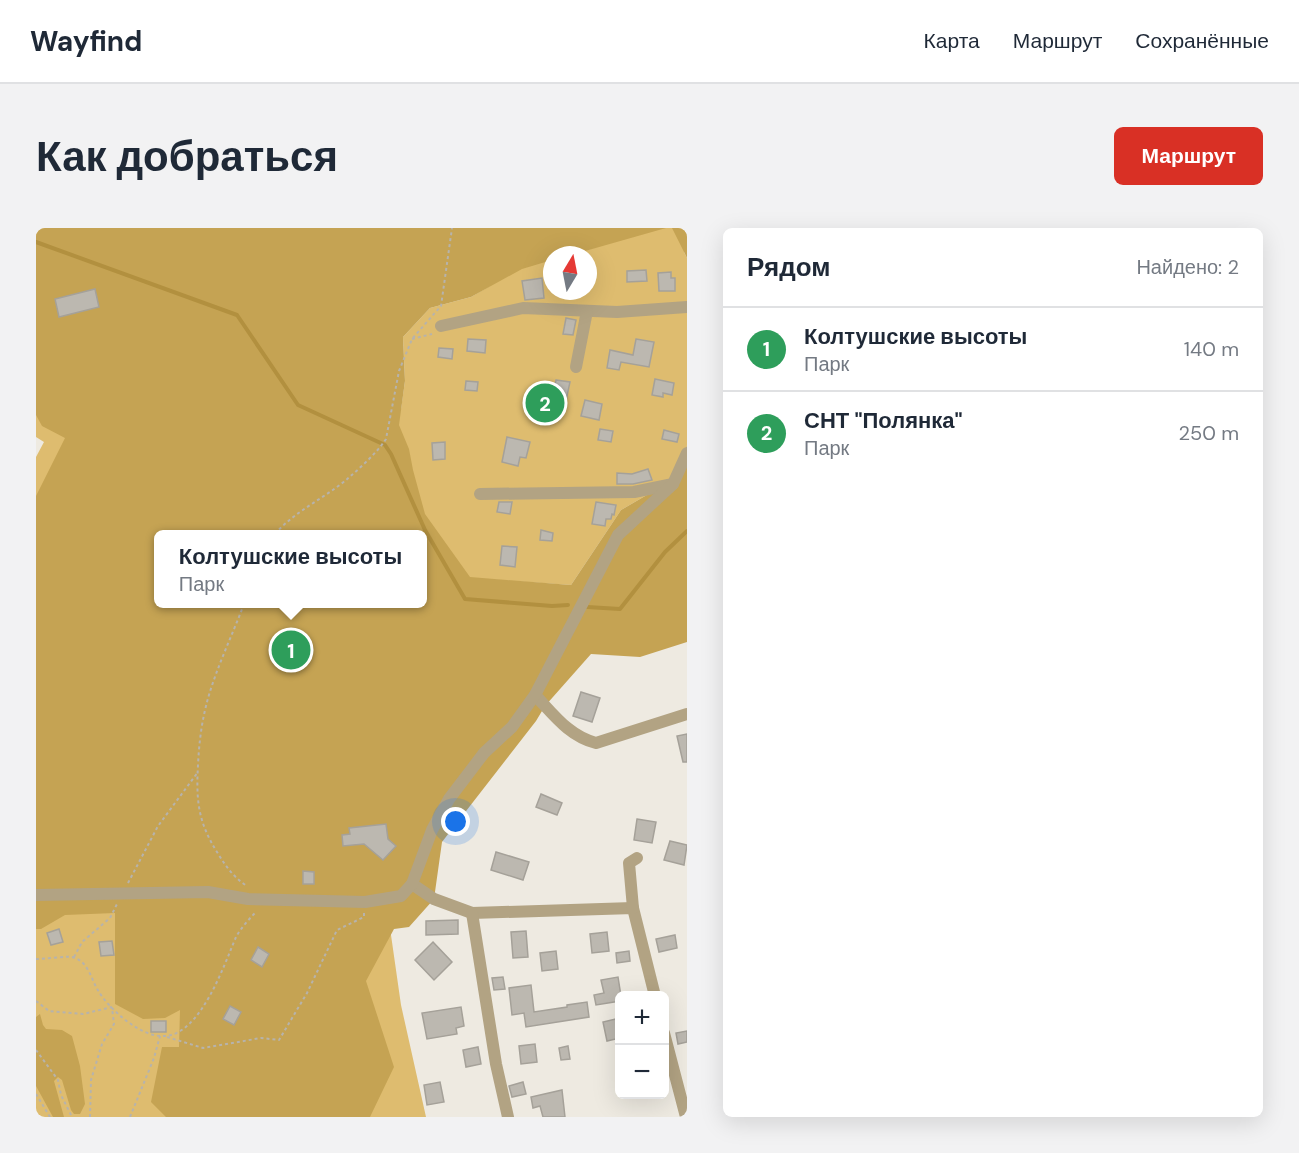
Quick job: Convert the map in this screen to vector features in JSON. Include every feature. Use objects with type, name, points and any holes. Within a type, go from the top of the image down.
[{"type":"street","points":[[441,326],[523,308],[617,312],[687,307]]},
{"type":"street","points":[[576,367],[588,311]]},
{"type":"street","points":[[36,895],[208,892],[248,899],[365,902],[401,896],[412,884],[432,831],[449,799],[484,753],[512,727],[535,695],[618,535],[673,484],[687,453]]},
{"type":"street","points":[[480,494],[634,492],[673,484]]},
{"type":"street","points":[[535,695],[570,732],[583,740],[596,743],[687,714]]},
{"type":"street","points":[[637,858],[628,863],[633,908],[654,991]]},
{"type":"street","points":[[412,884],[434,899],[472,913],[633,908]]},
{"type":"street","points":[[472,913],[496,1064],[508,1117]]},
{"type":"street","points":[[667,1045],[686,1117]]},
{"type":"path","points":[[278,530],[287,520],[346,480],[380,448],[386,439],[399,371],[412,339],[441,306],[452,228]]},
{"type":"path","points":[[412,339],[431,336],[441,326]]},
{"type":"path","points":[[242,608],[206,705],[200,737],[198,807],[206,835],[237,880],[248,886]]},
{"type":"path","points":[[73,957],[82,942],[110,918],[158,826],[198,772]]},
{"type":"path","points":[[167,1036],[189,1025],[210,995],[237,935],[267,899]]},
{"type":"path","points":[[36,959],[73,957],[84,964],[99,992],[128,1022],[149,1035],[167,1036],[203,1048],[261,1038],[279,1041],[307,993],[337,930],[364,917],[365,902]]},
{"type":"path","points":[[36,1001],[50,1011],[83,1014],[112,1006]]},
{"type":"path","points":[[90,1117],[91,1080],[102,1044],[114,1024],[112,1006]]},
{"type":"path","points":[[130,1117],[154,1058],[160,1036]]},
{"type":"path","points":[[36,1050],[58,1080],[61,1095],[72,1117]]},
{"type":"path","points":[[36,1094],[50,1117]]},
{"type":"shaded area","points":[[36,228],[687,228],[684,252],[687,258],[687,445],[676,478],[621,510],[571,585],[470,578],[389,921],[401,1005],[426,1117],[36,1117],[36,457],[44,442],[36,437]],"holes":[[[490,286],[471,297],[430,308],[403,337],[405,381],[401,409],[399,342],[428,291]]]},
{"type":"shaded area","points":[[36,228],[666,228],[597,248],[543,246],[543,263],[522,269],[471,297],[430,308],[403,337],[405,381],[399,425],[409,449],[425,514],[470,577],[571,585],[621,510],[676,478],[687,445],[687,642],[640,657],[591,654],[545,706],[536,721],[442,842],[434,899],[409,927],[394,929],[366,981],[394,1067],[370,1117],[166,1117],[151,1102],[162,1047],[179,1047],[180,1010],[165,1018],[143,1019],[115,1004],[115,913],[65,915],[41,929],[36,929],[36,496],[65,438],[42,426],[36,415]]},
{"type":"shaded area","points":[[672,228],[687,228],[687,258]]},
{"type":"shaded area","points":[[40,1014],[46,1029],[62,1030],[72,1036],[80,1066],[85,1104],[80,1114],[74,1114],[71,1110],[62,1080],[58,1077],[54,1081],[64,1117],[53,1117],[36,1086],[36,1017]]},
{"type":"building","points":[[646,270],[647,281],[627,282],[627,271]]},
{"type":"building","points":[[671,272],[671,278],[675,278],[675,291],[659,291],[658,273]]},
{"type":"building","points":[[542,278],[543,298],[525,300],[522,281]]},
{"type":"building","points":[[95,289],[99,307],[59,317],[55,299]]},
{"type":"building","points":[[566,318],[576,320],[573,335],[563,334]]},
{"type":"building","points":[[468,339],[486,340],[485,353],[467,351]]},
{"type":"building","points":[[636,339],[654,342],[649,367],[621,362],[619,370],[607,368],[610,350],[633,355]]},
{"type":"building","points":[[439,348],[453,349],[452,359],[438,357]]},
{"type":"building","points":[[655,379],[674,383],[672,395],[663,393],[663,397],[652,395]]},
{"type":"building","points":[[556,380],[570,382],[564,410],[550,407]]},
{"type":"building","points":[[466,381],[478,382],[477,391],[465,390]]},
{"type":"building","points":[[585,400],[602,404],[599,420],[581,416]]},
{"type":"building","points":[[600,429],[613,431],[611,442],[598,440]]},
{"type":"building","points":[[664,430],[679,434],[677,442],[662,439]]},
{"type":"building","points":[[507,437],[530,442],[526,458],[520,457],[518,466],[502,462]]},
{"type":"building","points":[[445,442],[445,459],[433,460],[432,443]]},
{"type":"building","points":[[648,469],[652,480],[633,484],[617,484],[617,473],[632,474]]},
{"type":"building","points":[[499,502],[512,502],[510,514],[497,512]]},
{"type":"building","points":[[596,502],[616,505],[614,515],[612,514],[611,519],[606,519],[605,526],[592,524]]},
{"type":"building","points":[[541,530],[553,533],[552,541],[540,540]]},
{"type":"building","points":[[502,546],[517,547],[515,567],[500,565]]},
{"type":"building","points":[[581,692],[600,698],[592,722],[573,716]]},
{"type":"building","points":[[687,734],[687,762],[683,762],[677,736]]},
{"type":"building","points":[[541,794],[562,803],[557,815],[536,807]]},
{"type":"building","points":[[637,819],[656,822],[652,843],[634,840]]},
{"type":"building","points":[[386,824],[388,839],[396,846],[383,860],[364,844],[343,846],[342,835],[350,834],[349,828]]},
{"type":"building","points":[[670,841],[687,845],[684,865],[664,860]]},
{"type":"building","points":[[496,852],[529,862],[523,880],[491,870]]},
{"type":"building","points":[[303,871],[314,872],[314,884],[303,884]]},
{"type":"building","points":[[458,920],[458,934],[426,935],[426,921]]},
{"type":"building","points":[[59,929],[63,942],[51,945],[47,933]]},
{"type":"building","points":[[526,931],[528,957],[513,958],[511,932]]},
{"type":"building","points":[[607,932],[609,951],[592,953],[590,934]]},
{"type":"building","points":[[675,935],[677,948],[659,952],[656,939]]},
{"type":"building","points":[[112,941],[114,955],[101,956],[99,942]]},
{"type":"building","points":[[433,942],[452,962],[434,980],[415,960]]},
{"type":"building","points":[[258,947],[269,954],[262,967],[251,960]]},
{"type":"building","points":[[556,951],[558,969],[542,971],[540,953]]},
{"type":"building","points":[[629,951],[630,961],[617,963],[616,953]]},
{"type":"building","points":[[503,977],[505,989],[494,990],[492,978]]},
{"type":"building","points":[[618,977],[620,991],[615,991],[615,1002],[596,1005],[594,995],[604,993],[601,980]]},
{"type":"building","points":[[531,985],[534,1012],[587,1002],[589,1017],[526,1027],[524,1013],[512,1015],[509,988]]},
{"type":"building","points":[[230,1006],[241,1012],[234,1025],[223,1019]]},
{"type":"building","points":[[461,1007],[464,1026],[456,1028],[457,1034],[427,1039],[422,1013]]},
{"type":"building","points":[[615,1019],[615,1039],[607,1041],[603,1022]]},
{"type":"building","points":[[151,1021],[166,1021],[166,1032],[151,1032]]},
{"type":"building","points":[[687,1031],[687,1042],[678,1044],[676,1033]]},
{"type":"building","points":[[535,1044],[537,1062],[521,1064],[519,1046]]},
{"type":"building","points":[[568,1046],[570,1059],[561,1060],[559,1048]]},
{"type":"building","points":[[478,1047],[481,1064],[466,1067],[463,1050]]},
{"type":"building","points":[[440,1082],[444,1102],[427,1105],[424,1085]]},
{"type":"building","points":[[523,1082],[526,1094],[512,1097],[509,1086]]},
{"type":"building","points":[[562,1090],[565,1117],[543,1117],[540,1106],[533,1108],[531,1097]]},
{"type":"waterway","points":[[36,242],[237,315],[298,405],[385,445],[425,530]]},
{"type":"waterway","points":[[587,607],[620,609],[665,552],[687,531]]},
{"type":"waterway","points":[[427,533],[465,599],[552,606],[568,605]]},
{"type":"place","name":"СНТ \"Полянка\"","points":[[545,403]]},
{"type":"place","name":"Колтушские высоты","points":[[291,650]]}]
